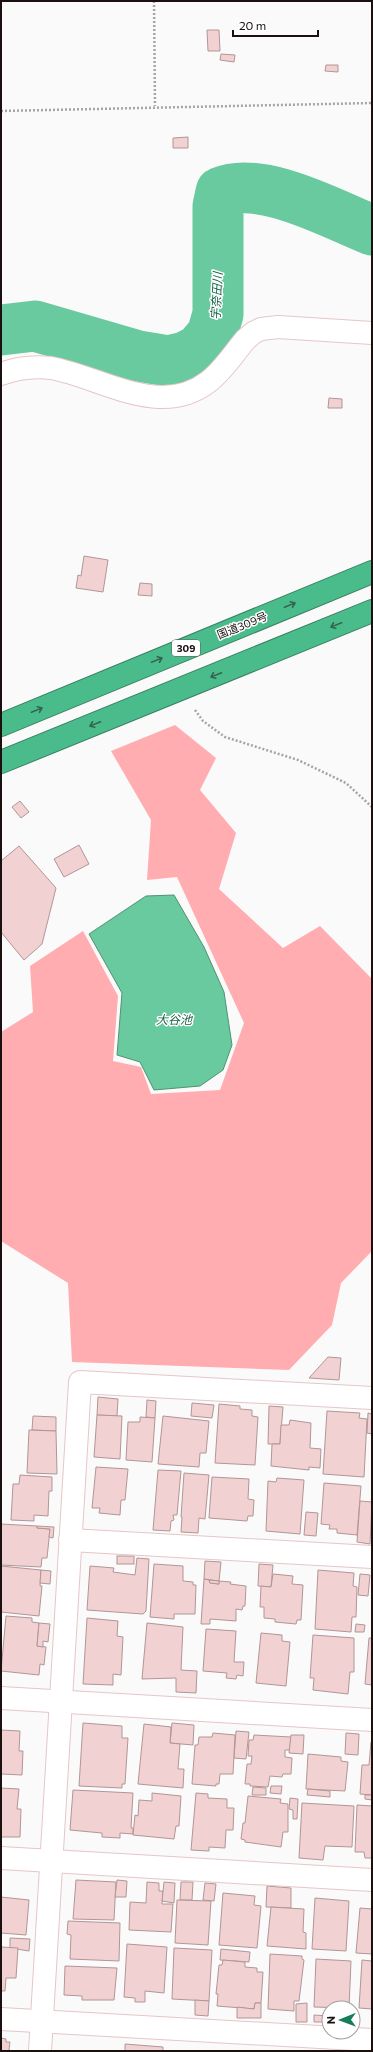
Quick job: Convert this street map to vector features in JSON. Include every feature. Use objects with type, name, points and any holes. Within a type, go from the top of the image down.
[{"type":"highway","name":"国道309号","points":[[1,724],[372,572]]},
{"type":"highway","points":[[1,762],[372,611]]},
{"type":"street","points":[[1,374],[26,368],[50,368],[70,373],[129,393],[167,397],[196,390],[208,382],[221,370],[246,339],[261,329],[278,327],[372,333]]},
{"type":"street","points":[[40,2051],[80,1382],[372,1398]]},
{"type":"street","points":[[70,1540],[372,1557]]},
{"type":"street","points":[[1,1698],[372,1720]]},
{"type":"street","points":[[1,1858],[372,1880]]},
{"type":"street","points":[[1,2018],[372,2040]]},
{"type":"path","points":[[154,1],[155,106]]},
{"type":"path","points":[[1,111],[155,106],[372,103]]},
{"type":"path","points":[[181,689],[202,721],[224,737],[298,760],[332,776],[346,783],[372,807]]},
{"type":"shaded area","points":[[175,725],[216,758],[200,790],[236,833],[219,889],[283,948],[320,926],[372,979],[372,1251],[341,1283],[332,1325],[289,1370],[72,1362],[68,1283],[1,1241],[1,1032],[33,1012],[30,966],[83,931],[118,996],[113,1061],[141,1067],[151,1094],[220,1090],[244,1023],[177,877],[147,880],[151,820],[111,751]]},
{"type":"water","name":"大谷池","points":[[174,895],[204,947],[224,992],[232,1045],[223,1070],[200,1086],[154,1090],[140,1062],[117,1055],[122,993],[89,934],[146,896]]},
{"type":"building","points":[[207,30],[219,30],[220,51],[208,51]]},
{"type":"building","points":[[221,54],[235,55],[234,62],[220,60]]},
{"type":"building","points":[[326,65],[338,65],[338,72],[325,71]]},
{"type":"building","points":[[188,137],[188,148],[173,148],[173,138]]},
{"type":"building","points":[[329,398],[342,399],[342,408],[328,408]]},
{"type":"building","points":[[84,556],[108,560],[103,592],[76,588],[78,575],[81,576]]},
{"type":"building","points":[[140,583],[152,584],[152,596],[138,595]]},
{"type":"building","points":[[20,801],[29,812],[21,818],[12,807]]},
{"type":"building","points":[[79,845],[89,864],[64,877],[54,859]]},
{"type":"building","points":[[19,846],[56,888],[42,944],[24,960],[1,932],[1,861]]},
{"type":"building","points":[[328,1357],[341,1358],[339,1380],[309,1378]]},
{"type":"building","points":[[98,1397],[118,1399],[117,1416],[97,1415]]},
{"type":"building","points":[[147,1400],[156,1401],[155,1418],[146,1417]]},
{"type":"building","points":[[192,1403],[214,1405],[212,1418],[191,1416]]},
{"type":"building","points":[[219,1404],[240,1406],[240,1409],[252,1410],[252,1416],[258,1417],[255,1465],[215,1463]]},
{"type":"building","points":[[269,1406],[283,1407],[280,1444],[268,1444]]},
{"type":"building","points":[[327,1411],[360,1413],[359,1418],[367,1419],[364,1477],[323,1474]]},
{"type":"building","points":[[368,1413],[372,1414],[372,1434],[367,1433]]},
{"type":"building","points":[[97,1415],[122,1416],[120,1459],[94,1457]]},
{"type":"building","points":[[33,1416],[56,1417],[56,1431],[32,1430]]},
{"type":"building","points":[[163,1416],[209,1421],[206,1453],[200,1453],[199,1467],[158,1464]]},
{"type":"building","points":[[140,1417],[155,1418],[152,1462],[126,1460],[128,1422],[140,1422]]},
{"type":"building","points":[[290,1420],[311,1423],[310,1448],[321,1449],[320,1468],[309,1467],[309,1470],[271,1466],[272,1444],[280,1444],[281,1425],[289,1425]]},
{"type":"building","points":[[29,1430],[56,1431],[57,1474],[27,1473]]},
{"type":"building","points":[[96,1467],[128,1469],[125,1500],[121,1500],[120,1515],[99,1513],[100,1508],[92,1508]]},
{"type":"building","points":[[158,1470],[181,1471],[177,1515],[173,1515],[174,1520],[171,1521],[170,1531],[153,1530]]},
{"type":"building","points":[[184,1473],[209,1475],[205,1519],[199,1518],[198,1533],[181,1532]]},
{"type":"building","points":[[20,1475],[52,1477],[52,1491],[49,1491],[48,1516],[34,1515],[34,1521],[11,1520],[13,1484],[19,1484]]},
{"type":"building","points":[[212,1477],[249,1479],[248,1499],[254,1500],[253,1516],[248,1516],[247,1521],[209,1518]]},
{"type":"building","points":[[277,1478],[304,1480],[300,1534],[266,1531],[268,1481],[276,1482]]},
{"type":"building","points":[[324,1483],[361,1486],[357,1535],[337,1533],[337,1529],[329,1529],[330,1525],[321,1524]]},
{"type":"building","points":[[360,1501],[372,1502],[370,1544],[357,1542]]},
{"type":"building","points":[[306,1512],[318,1513],[316,1536],[304,1535]]},
{"type":"building","points":[[1,1524],[37,1526],[37,1528],[50,1529],[47,1558],[42,1558],[41,1567],[1,1565]]},
{"type":"building","points":[[37,1526],[54,1527],[53,1538],[49,1537],[50,1529],[37,1528]]},
{"type":"building","points":[[117,1556],[134,1556],[134,1564],[117,1564]]},
{"type":"building","points":[[137,1558],[149,1559],[146,1611],[143,1614],[87,1610],[90,1566],[114,1568],[113,1572],[135,1575]]},
{"type":"building","points":[[205,1561],[221,1562],[219,1581],[204,1579]]},
{"type":"building","points":[[154,1564],[183,1566],[183,1581],[193,1582],[193,1585],[196,1585],[195,1614],[174,1614],[174,1619],[150,1617]]},
{"type":"building","points":[[259,1564],[273,1565],[271,1587],[258,1586]]},
{"type":"building","points":[[1,1566],[41,1570],[40,1586],[42,1586],[39,1616],[1,1612]]},
{"type":"building","points":[[41,1570],[51,1571],[50,1584],[40,1583]]},
{"type":"building","points":[[318,1570],[354,1573],[353,1586],[357,1587],[356,1617],[352,1617],[351,1632],[315,1629]]},
{"type":"building","points":[[273,1574],[293,1576],[292,1584],[303,1585],[301,1620],[297,1620],[296,1624],[275,1622],[275,1619],[264,1618],[264,1607],[260,1607],[261,1586],[271,1587]]},
{"type":"building","points":[[360,1574],[370,1575],[368,1596],[358,1595]]},
{"type":"building","points":[[204,1579],[209,1580],[210,1583],[219,1584],[219,1581],[231,1582],[230,1584],[246,1586],[245,1606],[243,1606],[242,1610],[236,1609],[236,1621],[210,1619],[210,1624],[201,1624]]},
{"type":"building","points":[[209,1580],[219,1581],[219,1584],[210,1583]]},
{"type":"building","points":[[6,1616],[32,1618],[32,1622],[39,1623],[37,1646],[46,1647],[44,1665],[40,1664],[39,1675],[1,1671]]},
{"type":"building","points":[[87,1618],[118,1621],[117,1636],[123,1637],[121,1675],[113,1674],[113,1685],[83,1684]]},
{"type":"building","points":[[39,1623],[50,1624],[48,1642],[43,1641],[43,1647],[37,1646]]},
{"type":"building","points":[[147,1623],[183,1627],[181,1670],[197,1671],[196,1693],[176,1692],[176,1678],[142,1679]]},
{"type":"building","points":[[356,1624],[365,1625],[364,1632],[355,1632]]},
{"type":"building","points":[[206,1629],[236,1631],[234,1662],[244,1662],[243,1676],[237,1675],[236,1679],[226,1678],[227,1673],[203,1671]]},
{"type":"building","points":[[261,1633],[282,1635],[282,1641],[290,1642],[286,1686],[256,1683]]},
{"type":"building","points":[[313,1635],[354,1638],[354,1672],[350,1672],[348,1694],[313,1690],[314,1678],[310,1678]]},
{"type":"building","points":[[369,1638],[372,1638],[372,1685],[365,1684]]},
{"type":"building","points":[[83,1723],[122,1726],[122,1738],[128,1738],[125,1784],[122,1784],[122,1788],[79,1786]]},
{"type":"building","points":[[172,1723],[194,1725],[193,1745],[170,1743]]},
{"type":"building","points":[[144,1724],[171,1727],[170,1743],[180,1744],[178,1769],[184,1769],[183,1788],[138,1784]]},
{"type":"building","points":[[1,1730],[20,1731],[19,1751],[23,1751],[22,1775],[1,1774]]},
{"type":"building","points":[[236,1731],[249,1732],[246,1759],[234,1758]]},
{"type":"building","points":[[213,1733],[235,1735],[233,1774],[220,1774],[219,1784],[216,1784],[216,1786],[192,1784],[195,1745],[198,1745],[199,1737],[212,1737]]},
{"type":"building","points":[[346,1733],[359,1734],[358,1755],[345,1754]]},
{"type":"building","points":[[254,1735],[291,1737],[290,1750],[285,1750],[285,1757],[292,1758],[291,1774],[283,1774],[282,1777],[270,1776],[268,1787],[250,1786],[250,1784],[245,1784],[247,1764],[251,1764],[252,1756],[248,1756],[249,1740],[253,1740]]},
{"type":"building","points":[[291,1735],[304,1735],[303,1754],[289,1753]]},
{"type":"building","points":[[371,1742],[372,1795],[360,1794],[362,1765],[369,1765]]},
{"type":"building","points":[[308,1754],[341,1757],[341,1761],[348,1762],[345,1791],[306,1789]]},
{"type":"building","points":[[271,1786],[282,1786],[281,1794],[270,1793]]},
{"type":"building","points":[[253,1787],[266,1788],[266,1795],[252,1795]]},
{"type":"building","points":[[1,1788],[19,1789],[17,1809],[21,1809],[20,1837],[1,1837]]},
{"type":"building","points":[[308,1789],[330,1791],[330,1797],[307,1795]]},
{"type":"building","points":[[73,1790],[133,1793],[131,1828],[133,1828],[133,1834],[120,1833],[120,1838],[102,1837],[102,1833],[70,1830]]},
{"type":"building","points":[[152,1793],[181,1796],[179,1826],[176,1826],[174,1839],[133,1835],[135,1815],[138,1816],[139,1800],[152,1801]]},
{"type":"building","points":[[196,1793],[208,1794],[208,1798],[227,1799],[227,1808],[234,1808],[233,1830],[226,1830],[225,1848],[209,1847],[209,1851],[191,1850]]},
{"type":"building","points":[[365,1795],[372,1795],[372,1800],[365,1799]]},
{"type":"building","points":[[248,1796],[281,1799],[280,1803],[288,1804],[288,1832],[283,1832],[281,1847],[245,1842],[245,1840],[241,1839],[243,1823],[245,1823]]},
{"type":"building","points":[[290,1798],[298,1799],[297,1819],[293,1819],[293,1810],[289,1809]]},
{"type":"building","points":[[302,1803],[354,1806],[352,1847],[325,1846],[323,1860],[299,1858]]},
{"type":"building","points":[[357,1805],[372,1806],[372,1858],[365,1858],[364,1852],[355,1852]]},
{"type":"building","points":[[76,1880],[116,1882],[114,1920],[73,1919]]},
{"type":"building","points":[[117,1880],[127,1881],[126,1897],[115,1897]]},
{"type":"building","points":[[147,1882],[159,1883],[159,1891],[163,1891],[162,1904],[173,1904],[171,1932],[129,1930],[130,1902],[146,1903]]},
{"type":"building","points":[[164,1882],[175,1883],[174,1903],[162,1901]]},
{"type":"building","points":[[181,1882],[193,1882],[192,1900],[180,1900]]},
{"type":"building","points":[[205,1883],[216,1884],[214,1901],[203,1900]]},
{"type":"building","points":[[267,1886],[291,1888],[291,1908],[266,1907]]},
{"type":"building","points":[[223,1893],[255,1896],[254,1905],[261,1906],[257,1948],[219,1945]]},
{"type":"building","points":[[1,1897],[29,1900],[26,1935],[1,1933]]},
{"type":"building","points":[[315,1898],[349,1901],[346,1951],[312,1949]]},
{"type":"building","points":[[177,1900],[211,1901],[208,1945],[175,1943]]},
{"type":"building","points":[[271,1907],[304,1909],[303,1932],[306,1933],[306,1949],[267,1946]]},
{"type":"building","points":[[360,1908],[372,1909],[372,1954],[356,1953]]},
{"type":"building","points":[[68,1921],[120,1923],[119,1961],[70,1959],[71,1935],[67,1934]]},
{"type":"building","points":[[10,1938],[30,1939],[29,1951],[10,1948]]},
{"type":"building","points":[[127,1944],[167,1947],[164,1993],[145,1991],[145,2002],[135,2002],[135,1998],[124,1997]]},
{"type":"building","points":[[1,1947],[18,1948],[16,1978],[6,1978],[5,1991],[1,1991]]},
{"type":"building","points":[[174,1948],[212,1950],[209,2001],[172,1999]]},
{"type":"building","points":[[221,1949],[250,1952],[249,1962],[220,1960]]},
{"type":"building","points":[[270,1954],[302,1956],[302,1959],[304,1960],[299,2001],[294,2001],[294,2011],[268,2009]]},
{"type":"building","points":[[316,1959],[351,1961],[349,2000],[321,2000],[321,2007],[314,2007]]},
{"type":"building","points":[[223,1960],[245,1962],[245,1967],[257,1968],[257,1972],[263,1972],[261,2003],[255,2003],[254,2009],[217,2006],[218,1994],[216,1994],[219,1965],[222,1965]]},
{"type":"building","points":[[362,1960],[372,1961],[372,2009],[361,2008],[361,2000],[360,2000]]},
{"type":"building","points":[[65,1966],[117,1968],[114,2000],[82,2000],[82,1996],[64,1995]]},
{"type":"building","points":[[195,2000],[209,2001],[208,2016],[195,2015]]},
{"type":"building","points":[[255,2003],[261,2003],[261,2018],[237,2018],[237,2007],[254,2009]]},
{"type":"building","points":[[307,2003],[307,2022],[296,2022],[296,2004]]},
{"type":"building","points":[[314,2015],[321,2015],[321,2022],[314,2022]]},
{"type":"building","points":[[1,2038],[6,2039],[6,2042],[10,2042],[9,2050],[12,2051],[1,2051]]},
{"type":"building","points":[[125,2044],[163,2047],[163,2051],[125,2051]]},
{"type":"waterway","name":"宇奈田川","points":[[1,330],[35,326],[138,356],[168,361],[185,357],[199,350],[212,335],[218,314],[218,206],[221,192],[238,188],[257,189],[277,193],[298,199],[372,230]]}]
